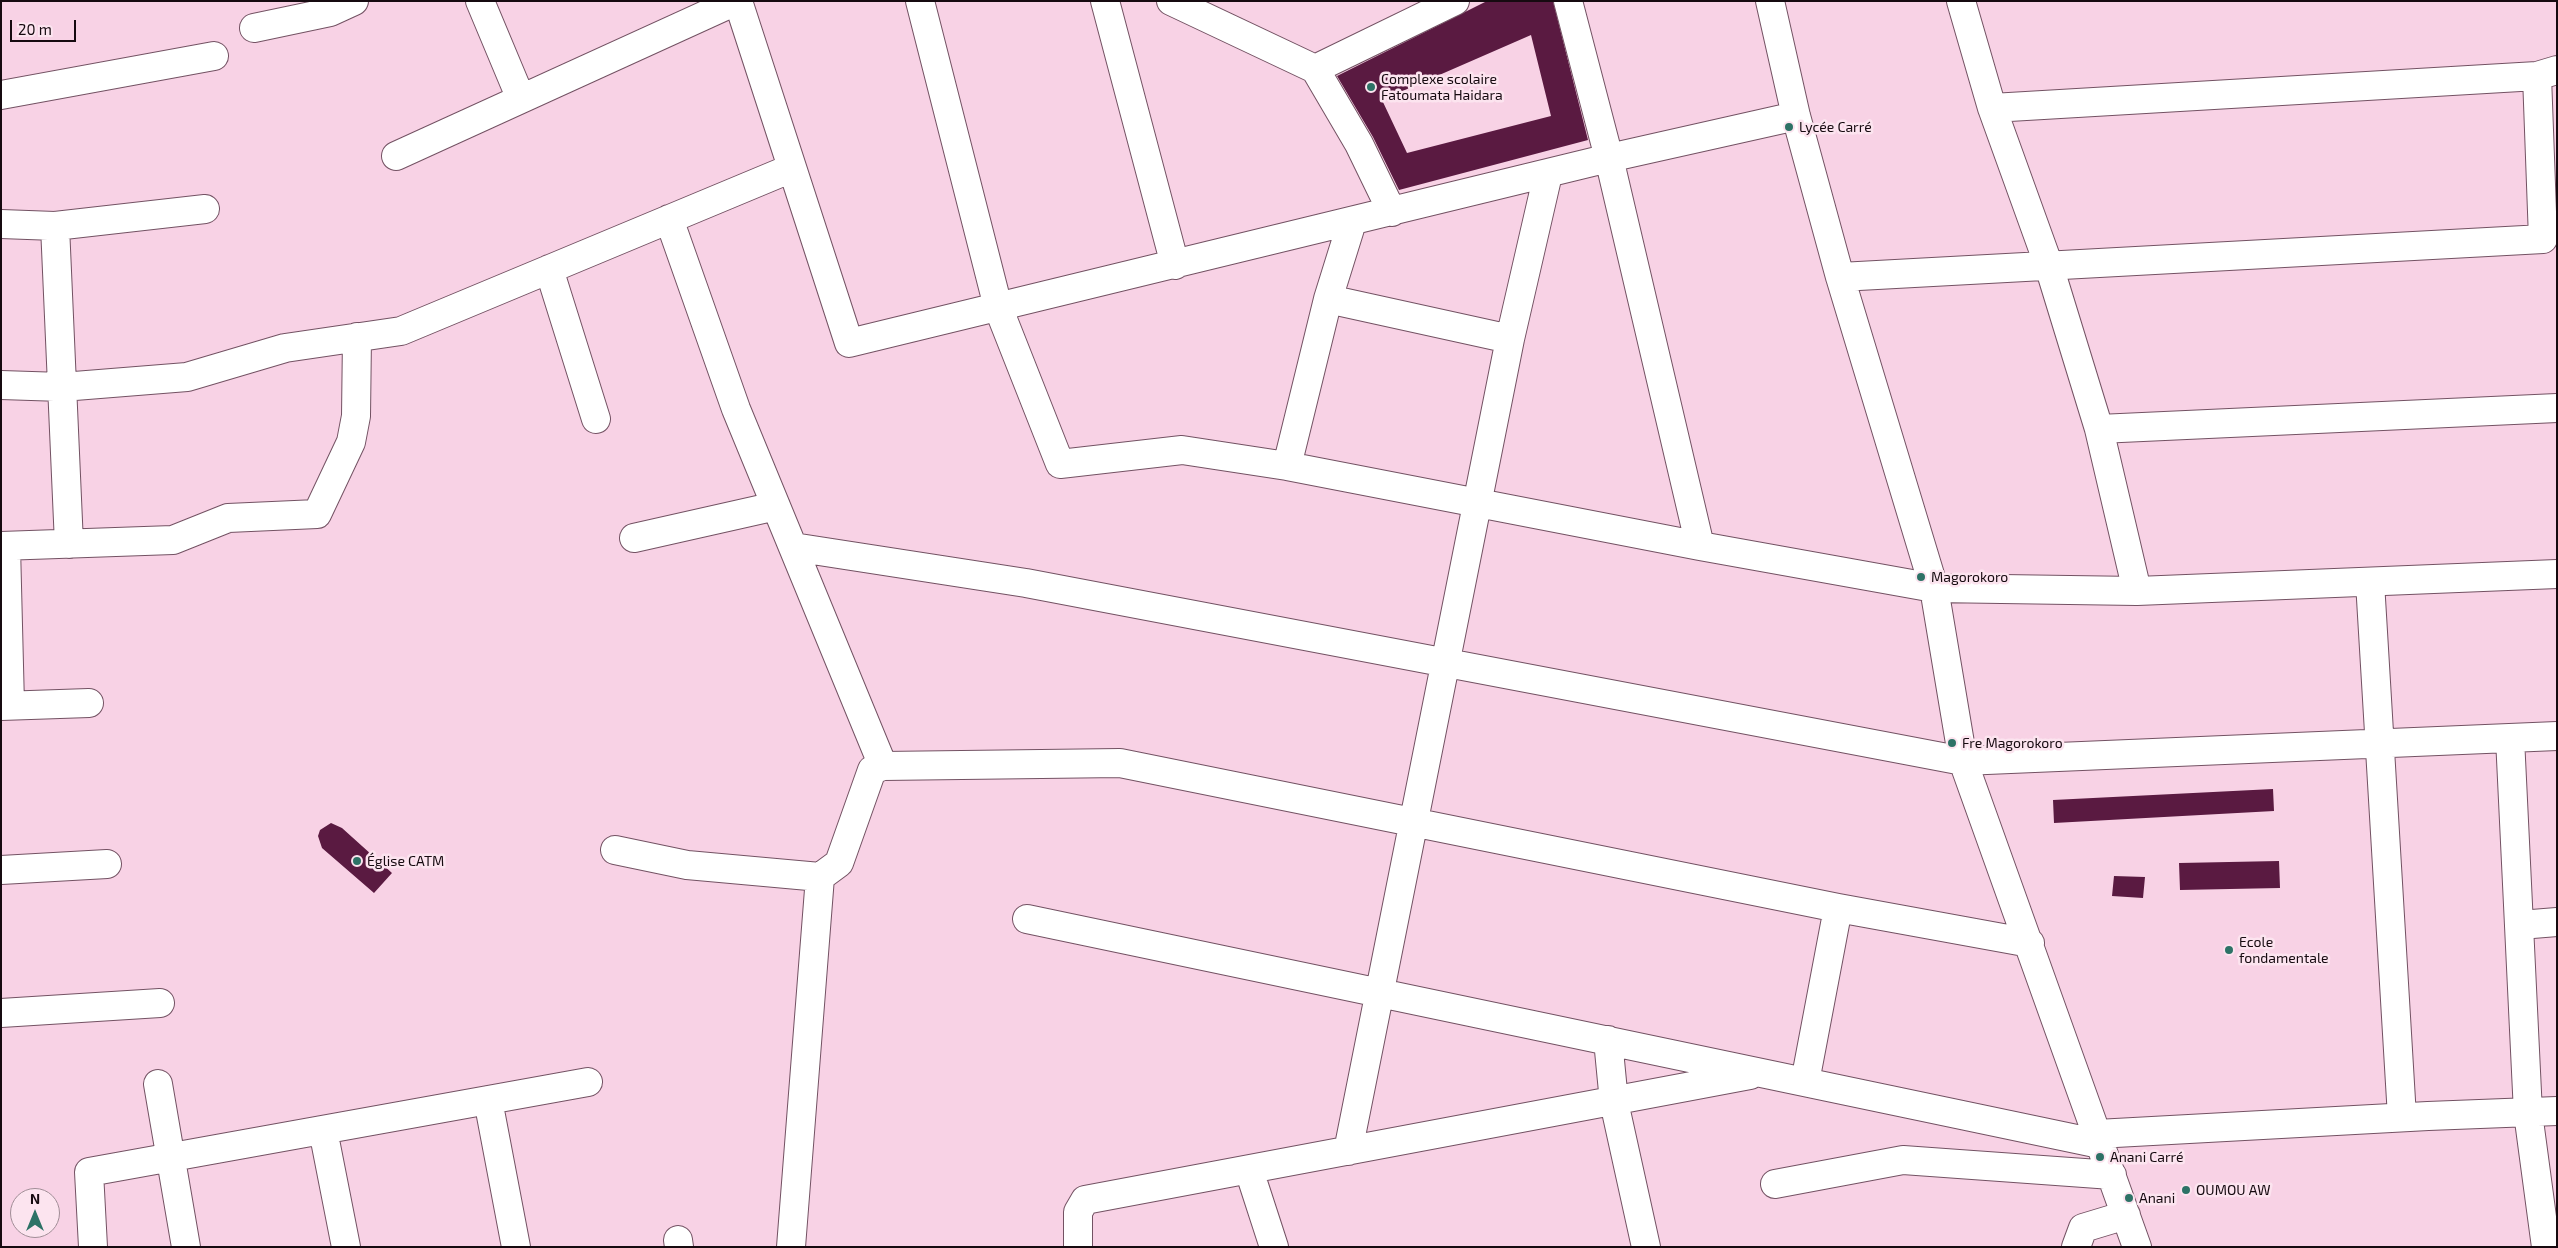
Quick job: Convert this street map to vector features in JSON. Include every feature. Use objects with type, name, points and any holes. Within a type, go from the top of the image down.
[{"type":"street","points":[[254,28],[330,12],[354,1]]},
{"type":"street","points":[[480,1],[521,100]]},
{"type":"street","points":[[396,156],[737,1],[849,343],[1609,158],[1796,116]]},
{"type":"street","points":[[920,1],[998,307],[1060,464],[1182,450],[1287,466],[1700,546],[1934,588],[2137,591],[2557,574]]},
{"type":"street","points":[[1105,1],[1175,265]]},
{"type":"street","points":[[1171,1],[1315,69],[1359,144],[1392,212]]},
{"type":"street","points":[[1315,69],[1455,1]]},
{"type":"street","points":[[1568,1],[1609,158],[1700,546]]},
{"type":"street","points":[[1770,1],[1796,116],[1840,277],[1934,588],[1963,761],[2030,943],[2137,1247]]},
{"type":"street","points":[[1961,1],[1992,108],[2049,266],[2099,429],[2137,591]]},
{"type":"street","points":[[1,95],[214,56]]},
{"type":"street","points":[[1840,277],[2543,239],[2547,73],[1992,108]]},
{"type":"street","points":[[1,385],[62,387],[187,377],[285,348],[402,331],[792,168]]},
{"type":"street","points":[[1348,1151],[1378,992],[1510,339],[1548,174]]},
{"type":"street","points":[[1,224],[55,226],[205,208]]},
{"type":"street","points":[[669,219],[736,409],[883,766]]},
{"type":"street","points":[[1287,466],[1328,299],[1352,222]]},
{"type":"street","points":[[55,226],[69,544]]},
{"type":"street","points":[[549,269],[596,419]]},
{"type":"street","points":[[1328,299],[1510,339]]},
{"type":"street","points":[[89,703],[6,705],[4,546],[173,540],[228,518],[317,514],[351,442],[356,416],[357,337]]},
{"type":"street","points":[[2099,429],[2557,408]]},
{"type":"street","points":[[634,538],[776,506]]},
{"type":"street","points":[[793,547],[1026,583],[1963,761],[2557,736]]},
{"type":"street","points":[[2370,582],[2402,1117]]},
{"type":"street","points":[[2510,738],[2528,1113],[2546,1247]]},
{"type":"street","points":[[614,850],[687,865],[820,877],[839,864],[872,770],[883,766],[1120,763],[1838,908],[2030,943]]},
{"type":"street","points":[[1,870],[107,864]]},
{"type":"street","points":[[791,1247],[820,877]]},
{"type":"street","points":[[1805,1082],[1838,908]]},
{"type":"street","points":[[1027,919],[1805,1082],[2099,1139],[2402,1117],[2557,1111]]},
{"type":"street","points":[[2520,925],[2557,922]]},
{"type":"street","points":[[1,1013],[160,1003]]},
{"type":"street","points":[[1608,1040],[1614,1102],[1646,1247]]},
{"type":"street","points":[[1075,1246],[1078,1212],[1085,1200],[1614,1102],[1761,1072]]},
{"type":"street","points":[[93,1247],[89,1172],[588,1082]]},
{"type":"street","points":[[158,1084],[186,1247]]},
{"type":"street","points":[[488,1100],[516,1247]]},
{"type":"street","points":[[323,1130],[346,1247]]},
{"type":"street","points":[[1775,1184],[1902,1160],[2112,1175]]},
{"type":"street","points":[[1249,1170],[1274,1247]]},
{"type":"street","points":[[2076,1247],[2083,1228],[2126,1215]]},
{"type":"building","name":"Complexe scolaire Fatoumata Haidara","points":[[1487,1],[1553,1],[1588,140],[1399,190],[1373,137],[1337,76]],"holes":[[[1531,35],[1551,116],[1407,153],[1382,100]]]},
{"type":"building","points":[[2273,789],[2274,811],[2054,823],[2053,800]]},
{"type":"building","name":"Église CATM","points":[[331,823],[342,828],[392,873],[374,893],[322,848],[318,836],[320,830]]},
{"type":"building","points":[[2279,861],[2280,888],[2180,890],[2179,863]]},
{"type":"building","points":[[2114,876],[2145,877],[2143,898],[2112,896]]},
{"type":"place","name":"Complexe scolaire Fatoumata Haidara","points":[[1371,87]]},
{"type":"place","name":"Lycée Carré","points":[[1789,127]]},
{"type":"place","name":"Magorokoro","points":[[1921,577]]},
{"type":"place","name":"Fre Magorokoro","points":[[1952,743]]},
{"type":"place","name":"Église CATM","points":[[357,861]]},
{"type":"place","name":"Ecole fondamentale","points":[[2229,950]]},
{"type":"place","name":"Anani Carré","points":[[2100,1157]]},
{"type":"place","name":"OUMOU AW","points":[[2186,1190]]},
{"type":"place","name":"Anani","points":[[2129,1198]]}]
